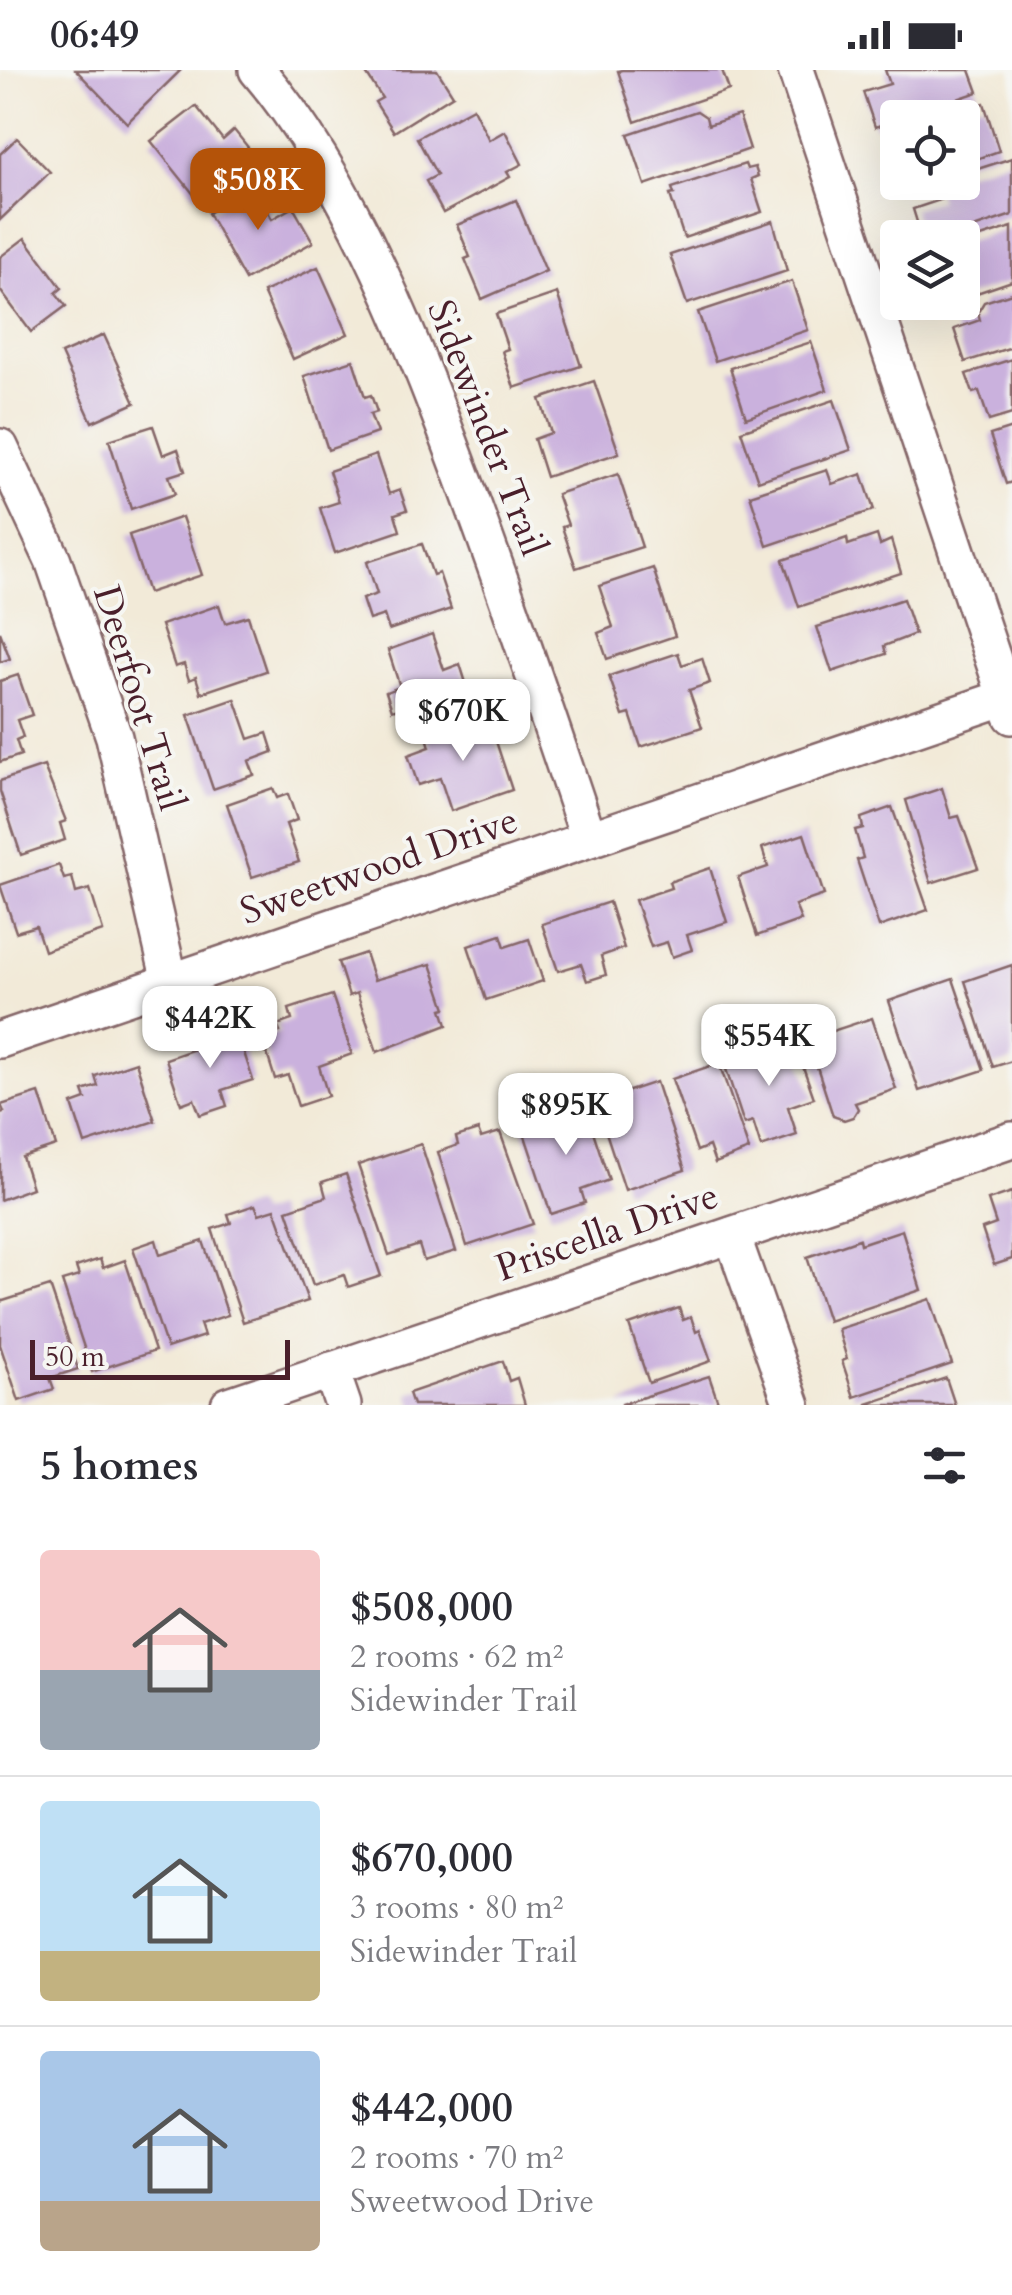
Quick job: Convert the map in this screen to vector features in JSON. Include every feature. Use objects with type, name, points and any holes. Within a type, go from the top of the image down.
[{"type":"street","name":"Sidewinder Trail","points":[[257,70],[278,94],[326,170],[384,278],[450,441],[589,839]]},
{"type":"street","points":[[796,70],[1010,704]]},
{"type":"street","name":"Deerfoot Trail","points":[[0,448],[53,560],[114,737],[170,982]]},
{"type":"street","name":"Sweetwood Drive","points":[[0,1040],[589,839],[1010,704]]},
{"type":"street","name":"Priscella Drive","points":[[229,1405],[1012,1140]]},
{"type":"street","points":[[732,1235],[792,1405]]},
{"type":"street","points":[[331,1370],[343,1405]]},
{"type":"building","points":[[76,70],[181,70],[127,123]]},
{"type":"building","points":[[364,70],[437,70],[453,95],[394,132],[375,102],[382,98]]},
{"type":"building","points":[[722,70],[729,90],[635,122],[618,71]]},
{"type":"building","points":[[885,70],[970,70],[978,92],[954,100],[880,100],[880,125],[875,127],[863,92],[890,84]]},
{"type":"building","points":[[984,103],[999,151],[980,158],[980,104]]},
{"type":"building","points":[[196,106],[223,140],[234,130],[251,151],[195,196],[151,141]]},
{"type":"building","points":[[473,108],[489,140],[505,131],[522,164],[507,172],[510,177],[443,213],[426,181],[437,175],[417,138]]},
{"type":"building","points":[[697,111],[706,117],[708,125],[739,115],[750,149],[645,185],[628,134]]},
{"type":"building","points":[[17,138],[50,172],[0,220],[0,154]]},
{"type":"building","points":[[1012,158],[1012,215],[980,226],[980,220],[916,220],[913,209],[940,200],[980,200],[980,168]]},
{"type":"building","points":[[745,164],[747,169],[755,167],[758,176],[751,179],[762,212],[684,238],[670,195],[674,194],[672,188]]},
{"type":"building","points":[[254,187],[272,219],[293,207],[313,242],[245,280],[208,213]]},
{"type":"building","points":[[516,200],[546,271],[482,299],[465,259],[470,257],[457,225]]},
{"type":"building","points":[[773,221],[787,271],[687,304],[670,255]]},
{"type":"building","points":[[1012,227],[1012,281],[980,292],[980,237]]},
{"type":"building","points":[[25,238],[62,288],[56,293],[66,306],[31,332],[0,290],[0,257]]},
{"type":"building","points":[[318,267],[348,334],[293,359],[263,292]]},
{"type":"building","points":[[792,281],[808,330],[715,361],[698,312]]},
{"type":"building","points":[[557,293],[581,366],[514,388],[502,351],[508,349],[496,314]]},
{"type":"building","points":[[1012,293],[1012,347],[965,362],[954,329],[980,320],[984,302]]},
{"type":"building","points":[[104,335],[135,403],[92,422],[61,354]]},
{"type":"building","points":[[811,342],[827,390],[746,418],[730,368]]},
{"type":"building","points":[[1012,359],[1012,414],[989,421],[979,391],[973,393],[966,374]]},
{"type":"building","points":[[353,360],[365,397],[371,395],[377,412],[370,414],[377,433],[328,450],[304,376]]},
{"type":"building","points":[[594,381],[619,453],[546,477],[534,439],[551,433],[540,399]]},
{"type":"building","points":[[834,400],[851,450],[758,481],[741,431]]},
{"type":"building","points":[[153,426],[163,455],[178,449],[185,471],[169,476],[175,494],[131,509],[109,440]]},
{"type":"building","points":[[1012,428],[1012,482],[1006,484],[990,435]]},
{"type":"building","points":[[376,455],[389,494],[400,490],[407,510],[395,514],[400,531],[335,553],[320,508],[339,502],[329,471]]},
{"type":"building","points":[[827,470],[832,484],[862,474],[874,510],[767,546],[750,495]]},
{"type":"building","points":[[618,474],[642,547],[576,568],[562,527],[568,525],[557,494]]},
{"type":"building","points":[[182,517],[202,575],[148,593],[129,535]]},
{"type":"building","points":[[877,535],[880,545],[891,540],[901,573],[799,607],[783,560],[847,538],[848,545]]},
{"type":"building","points":[[422,544],[433,575],[439,573],[451,609],[389,630],[384,615],[369,620],[362,599],[377,594],[367,562]]},
{"type":"building","points":[[653,568],[675,636],[607,659],[598,633],[613,627],[599,586]]},
{"type":"building","points":[[903,599],[915,634],[884,646],[886,654],[832,672],[817,627]]},
{"type":"building","points":[[219,605],[225,623],[248,616],[266,671],[201,693],[196,677],[189,680],[184,664],[175,667],[161,625]]},
{"type":"building","points":[[0,632],[10,659],[0,662]]},
{"type":"building","points":[[432,634],[444,670],[460,664],[472,702],[413,721],[408,705],[392,710],[386,692],[400,687],[388,650]]},
{"type":"building","points":[[678,653],[682,665],[702,658],[710,683],[689,690],[702,727],[641,747],[630,714],[623,716],[609,676]]},
{"type":"building","points":[[18,675],[32,715],[17,720],[23,737],[16,740],[21,755],[0,762],[0,681]]},
{"type":"building","points":[[235,699],[249,739],[267,733],[273,752],[249,761],[254,775],[213,789],[188,715]]},
{"type":"building","points":[[488,717],[512,790],[451,811],[440,778],[418,785],[408,755],[430,747],[427,737]]},
{"type":"building","points":[[44,766],[66,821],[60,823],[65,840],[21,855],[0,781]]},
{"type":"building","points":[[273,788],[277,798],[288,794],[297,820],[286,824],[299,862],[252,877],[227,804]]},
{"type":"building","points":[[942,788],[951,818],[959,816],[978,868],[931,883],[906,800]]},
{"type":"building","points":[[892,807],[928,910],[879,927],[857,860],[863,858],[855,830],[863,828],[861,818]]},
{"type":"building","points":[[804,834],[824,895],[795,905],[801,920],[757,936],[738,877],[768,867],[762,848]]},
{"type":"building","points":[[59,865],[64,879],[72,877],[76,893],[90,889],[103,931],[44,951],[36,926],[16,932],[0,885]]},
{"type":"building","points":[[710,868],[727,922],[687,935],[692,950],[672,957],[667,942],[651,947],[635,900],[671,888],[669,882]]},
{"type":"building","points":[[609,902],[624,948],[601,956],[606,975],[587,981],[581,964],[558,971],[542,924]]},
{"type":"building","points":[[501,935],[505,947],[529,939],[543,981],[486,1000],[468,946]]},
{"type":"building","points":[[365,953],[374,980],[431,964],[446,1008],[442,1009],[447,1025],[377,1052],[357,993],[349,996],[338,962]]},
{"type":"building","points":[[1012,965],[1012,1061],[993,1067],[965,981]]},
{"type":"building","points":[[953,979],[984,1070],[919,1091],[889,1001]]},
{"type":"building","points":[[332,995],[352,1054],[319,1066],[328,1096],[298,1106],[288,1075],[275,1079],[262,1038],[280,1032],[277,1025],[292,1020],[289,1009]]},
{"type":"building","points":[[872,1018],[896,1089],[855,1103],[858,1109],[853,1117],[844,1120],[833,1116],[808,1039]]},
{"type":"building","points":[[236,1028],[253,1080],[222,1090],[227,1106],[200,1115],[194,1099],[181,1104],[166,1059],[195,1049],[193,1042]]},
{"type":"building","points":[[793,1038],[814,1098],[788,1107],[797,1135],[761,1147],[753,1121],[744,1124],[723,1060]]},
{"type":"building","points":[[136,1062],[155,1121],[85,1144],[72,1104],[86,1099],[83,1091],[98,1086],[95,1076]]},
{"type":"building","points":[[719,1063],[749,1150],[715,1163],[709,1146],[697,1151],[672,1079]]},
{"type":"building","points":[[656,1082],[685,1170],[625,1190],[596,1102]]},
{"type":"building","points":[[39,1093],[56,1146],[22,1157],[32,1188],[0,1200],[0,1113],[4,1112],[1,1105]]},
{"type":"building","points":[[585,1107],[609,1180],[581,1190],[585,1203],[551,1214],[522,1127]]},
{"type":"building","points":[[478,1130],[481,1138],[500,1132],[533,1224],[467,1246],[438,1152],[458,1145],[456,1137]]},
{"type":"building","points":[[421,1144],[456,1251],[424,1261],[419,1245],[389,1255],[358,1165]]},
{"type":"building","points":[[346,1174],[381,1276],[348,1287],[344,1275],[313,1285],[287,1210],[326,1197],[322,1182]]},
{"type":"building","points":[[1012,1192],[1012,1259],[994,1265],[982,1229],[996,1224],[988,1200]]},
{"type":"building","points":[[255,1205],[259,1214],[275,1209],[308,1301],[243,1322],[212,1229],[231,1223],[228,1214]]},
{"type":"building","points":[[902,1230],[921,1290],[828,1321],[807,1257],[859,1239],[860,1244]]},
{"type":"building","points":[[156,1240],[160,1255],[203,1241],[228,1315],[200,1324],[204,1336],[167,1348],[133,1248]]},
{"type":"building","points":[[100,1259],[103,1268],[125,1260],[155,1351],[92,1372],[62,1281],[79,1276],[76,1267]]},
{"type":"building","points":[[50,1286],[78,1369],[50,1378],[54,1389],[19,1401],[0,1345],[0,1302]]},
{"type":"building","points":[[930,1299],[952,1364],[854,1397],[842,1361],[847,1359],[838,1329]]},
{"type":"building","points":[[679,1308],[683,1320],[691,1317],[696,1332],[700,1330],[711,1361],[649,1383],[629,1325]]},
{"type":"building","points":[[503,1361],[509,1381],[517,1378],[525,1405],[413,1405],[409,1393]]},
{"type":"building","points":[[709,1376],[719,1405],[622,1405],[622,1404]]},
{"type":"building","points":[[946,1378],[955,1405],[867,1405],[867,1404]]}]
